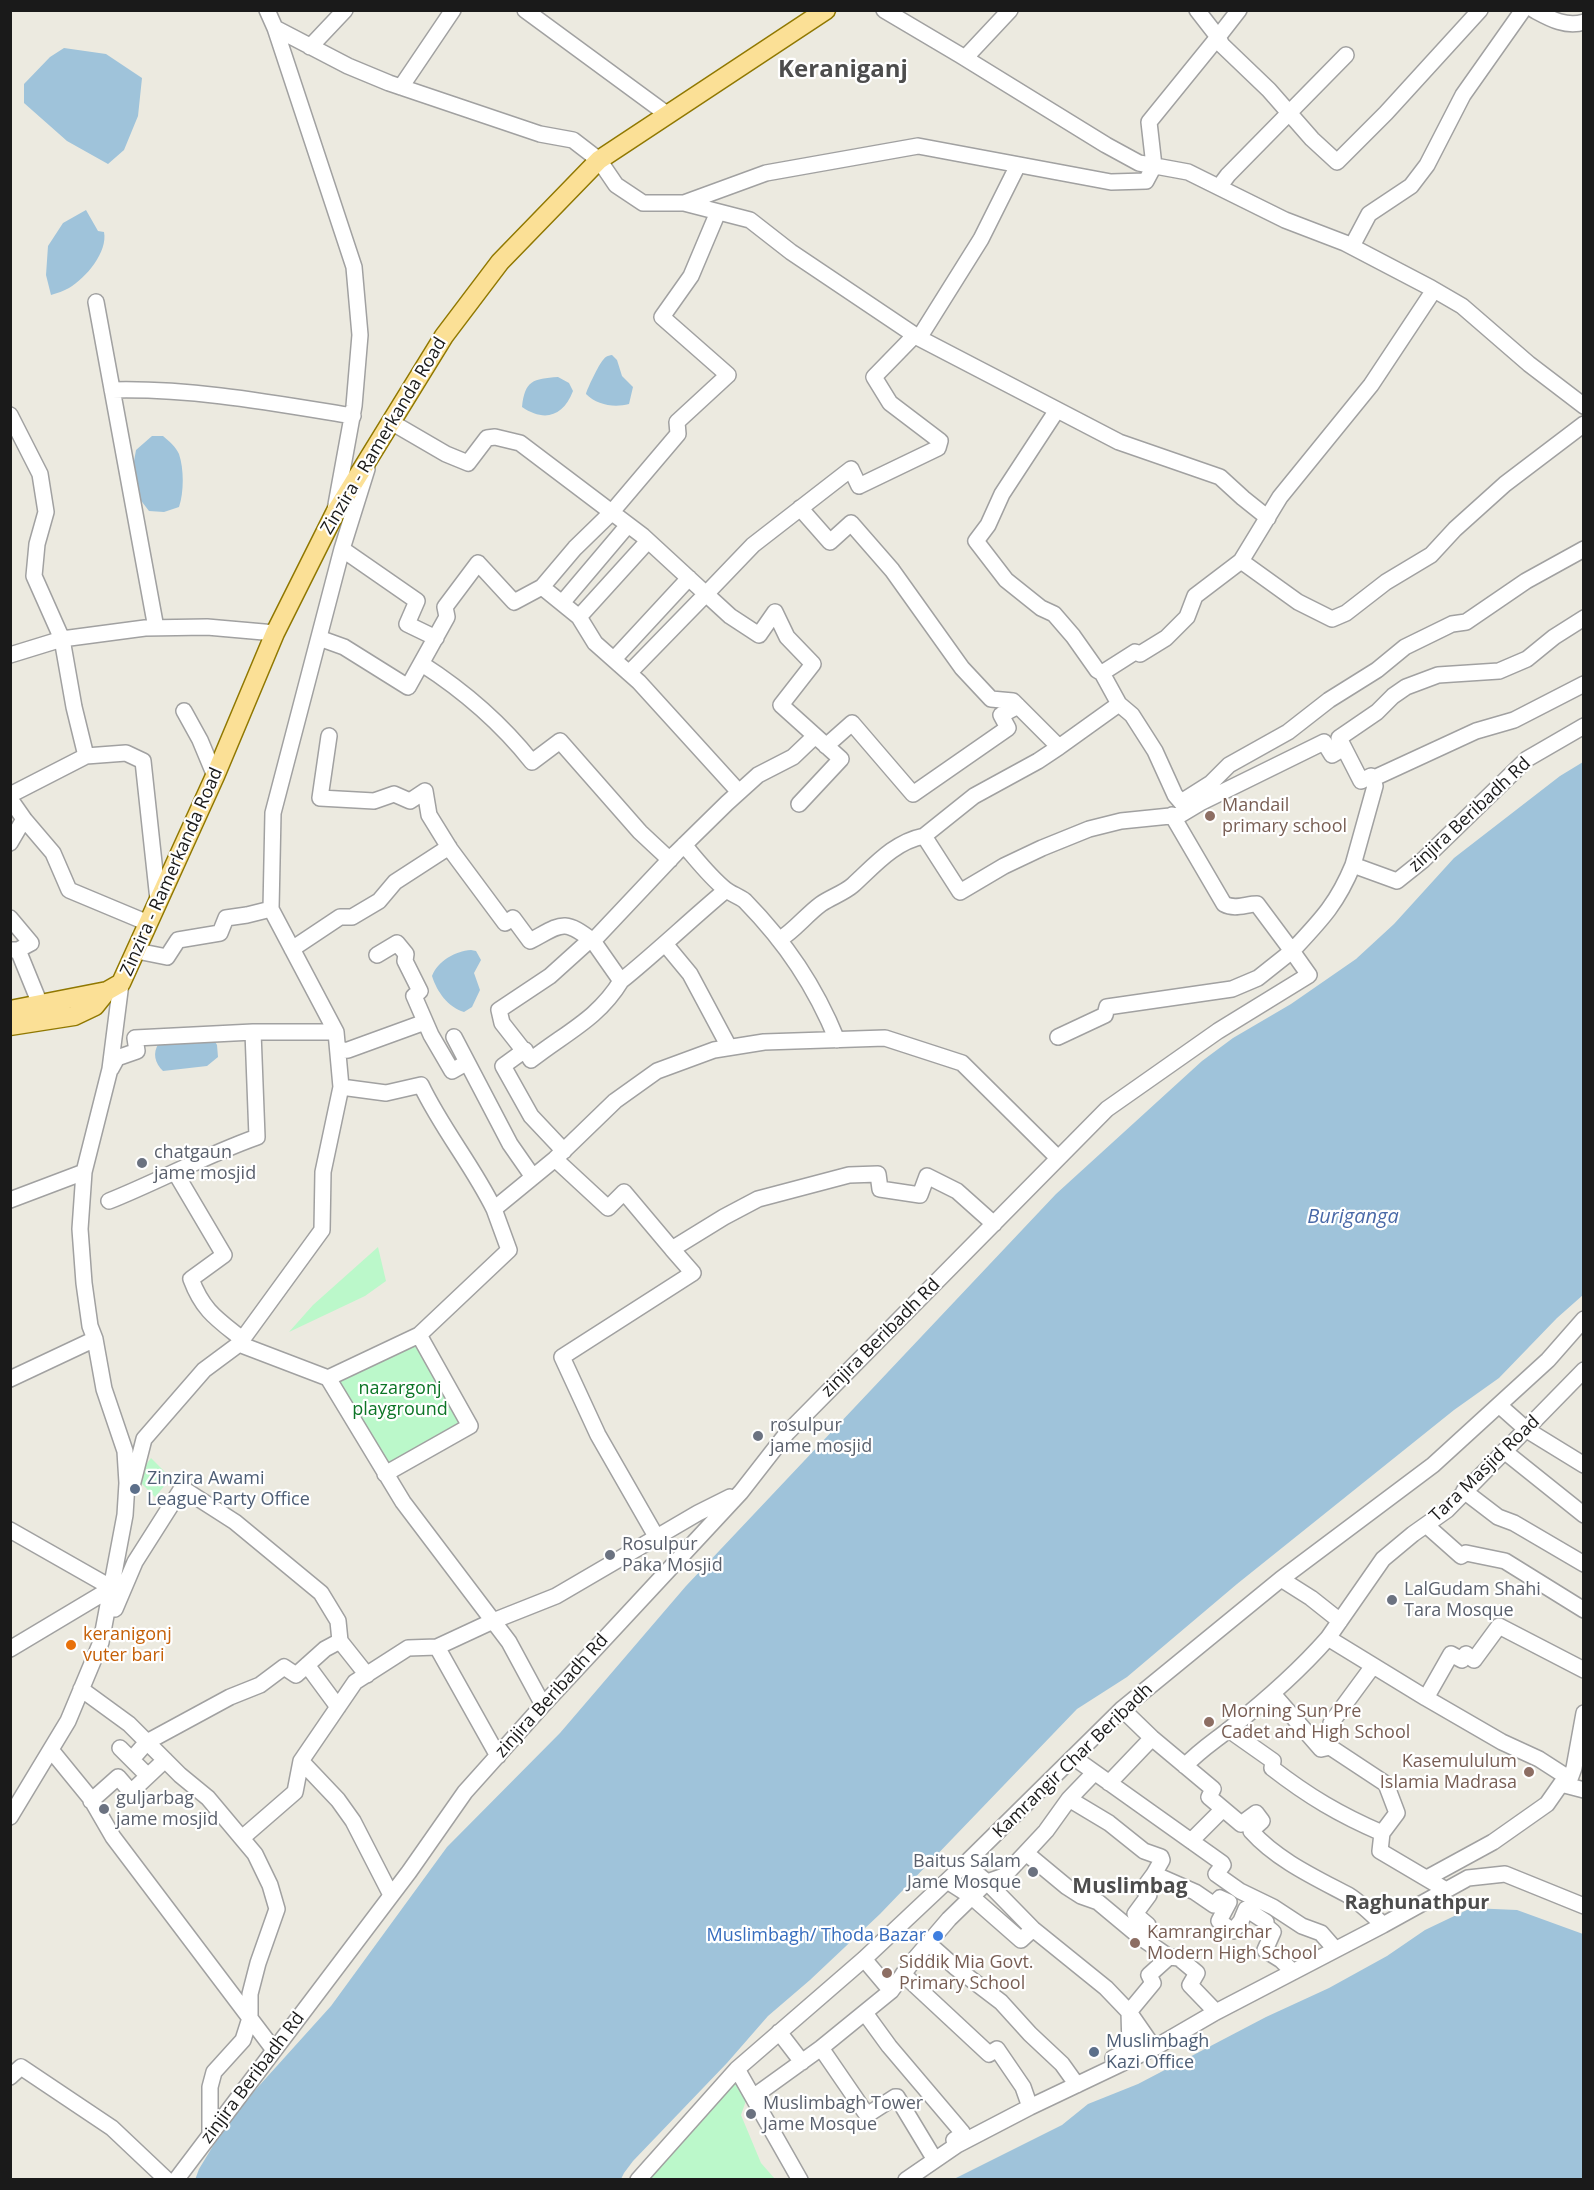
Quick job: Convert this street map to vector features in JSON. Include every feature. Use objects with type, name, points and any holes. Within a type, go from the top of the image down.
[{"type":"main road","name":"Zinzira - Ramerkanda Road","points":[[10,1026],[74,1016],[95,1006],[114,987],[137,951],[158,900],[216,776],[275,633],[335,513],[444,336],[500,262],[599,160],[826,10]]},
{"type":"main road","name":"Zinzira - Ramerkanda Road","points":[[10,1010],[114,987]]},
{"type":"street","points":[[267,10],[275,28],[354,267],[360,335],[353,416],[335,513]]},
{"type":"street","points":[[310,47],[345,10]]},
{"type":"street","points":[[401,87],[453,10]]},
{"type":"street","points":[[525,10],[668,115]]},
{"type":"street","points":[[884,10],[1139,163],[1188,172],[1285,220],[1352,246],[1434,290],[1462,306],[1528,364],[1584,406]]},
{"type":"street","points":[[965,58],[1010,10]]},
{"type":"street","points":[[1197,10],[1222,45],[1269,90],[1312,139],[1337,162],[1386,113],[1480,10]]},
{"type":"street","points":[[684,203],[766,173],[918,147],[1112,182],[1146,180],[1154,166],[1149,123],[1239,10]]},
{"type":"street","points":[[1352,246],[1369,214],[1411,186],[1427,165],[1463,95],[1523,10]]},
{"type":"street","points":[[1533,10],[1561,23],[1580,24],[1584,22]]},
{"type":"street","points":[[275,28],[348,66],[401,87],[540,134],[573,140],[599,160],[616,185],[643,203],[684,203],[750,220],[791,252],[917,336],[1119,442],[1220,477],[1268,518]]},
{"type":"street","points":[[1219,187],[1228,175],[1346,55]]},
{"type":"street","points":[[629,673],[753,545],[851,469],[859,486],[938,448],[940,441],[890,403],[874,377],[917,336],[981,239],[1018,165]]},
{"type":"street","points":[[319,638],[344,647],[408,687],[447,617],[445,607],[478,563],[514,602],[542,587],[575,548],[611,513],[678,434],[677,422],[728,375],[662,317],[691,276],[718,212]]},
{"type":"street","points":[[1102,673],[1135,652],[1140,654],[1166,638],[1187,617],[1195,596],[1241,561],[1280,497],[1371,385],[1434,290]]},
{"type":"street","points":[[96,302],[156,628]]},
{"type":"street","points":[[112,390],[193,393],[353,416]]},
{"type":"street","points":[[1057,410],[1002,494],[988,525],[976,541],[1006,580],[1041,608],[1054,614],[1073,636],[1097,670],[1102,673],[1119,704],[1132,715],[1155,751],[1175,795],[1184,806]]},
{"type":"street","points":[[10,415],[40,474],[46,512],[37,544],[34,576],[62,639],[74,707],[86,756]]},
{"type":"street","points":[[391,422],[446,454],[468,462],[487,438],[495,437],[520,443],[648,541],[730,616],[759,636],[775,612],[787,637],[813,664],[781,705],[841,759],[799,804]]},
{"type":"street","points":[[1241,561],[1298,602],[1332,619],[1346,613],[1386,582],[1431,555],[1455,529],[1505,484],[1584,424]]},
{"type":"street","points":[[101,1642],[115,1560],[144,1439],[204,1370],[240,1342],[322,1230],[323,1172],[341,1087],[336,1032],[271,909],[273,813],[342,549],[371,455]]},
{"type":"street","points":[[800,508],[830,542],[851,523],[892,570],[962,668],[991,699],[1012,701],[1059,747]]},
{"type":"street","points":[[562,603],[628,525]]},
{"type":"street","points":[[579,617],[648,541]]},
{"type":"street","points":[[342,549],[417,601],[407,624],[436,638]]},
{"type":"street","points":[[924,836],[960,892],[1004,866],[1089,829],[1121,821],[1180,815],[1184,806],[1229,765],[1288,732],[1329,700],[1377,670],[1405,647],[1452,624],[1466,622],[1527,581],[1584,549]]},
{"type":"street","points":[[614,659],[688,578]]},
{"type":"street","points":[[542,587],[579,617],[595,643],[629,673],[739,792]]},
{"type":"street","points":[[1058,1037],[1105,1015],[1107,1007],[1232,989],[1258,978],[1292,951],[1326,915],[1343,890],[1374,796],[1375,786],[1371,776],[1362,782],[1339,738],[1366,721],[1406,687],[1438,675],[1499,671],[1527,659],[1584,618]]},
{"type":"street","points":[[11,652],[62,639],[156,628],[207,627],[275,633]]},
{"type":"street","points":[[422,664],[488,714],[511,736],[532,762],[560,741],[640,832],[670,860]]},
{"type":"street","points":[[1372,779],[1476,731],[1514,720],[1584,684]]},
{"type":"street","points":[[779,940],[794,930],[820,905],[851,887],[876,861],[909,839],[924,836],[974,796],[1038,761],[1119,704]]},
{"type":"street","points":[[726,890],[666,945],[621,981],[610,999],[588,1020],[531,1060],[502,1023],[500,1010],[550,976],[592,940],[684,845],[758,775],[852,723],[914,794],[1008,728],[1001,715],[1018,706]]},
{"type":"street","points":[[184,711],[216,776]]},
{"type":"street","name":"zinjira Beribadh Rd","points":[[1353,865],[1397,881],[1422,861],[1527,759],[1584,726]]},
{"type":"street","points":[[329,736],[320,798],[374,801],[394,794],[410,801],[425,791],[429,815],[448,847],[506,923],[513,918],[530,941],[559,926],[574,926],[592,940],[621,981]]},
{"type":"street","points":[[1184,806],[1324,742],[1332,755],[1344,748]]},
{"type":"street","points":[[148,923],[69,890],[53,853],[24,819],[10,797],[86,756],[126,753],[143,761],[158,900]]},
{"type":"street","points":[[1172,815],[1224,904],[1229,907],[1257,904],[1292,951]]},
{"type":"street","points":[[10,843],[24,819]]},
{"type":"street","points":[[684,845],[726,890],[742,898],[779,940],[803,971],[823,1005],[837,1040]]},
{"type":"street","points":[[292,949],[340,916],[352,917],[380,901],[395,882],[448,847]]},
{"type":"street","points":[[137,951],[167,957],[178,940],[220,933],[226,918],[271,909]]},
{"type":"street","points":[[10,918],[31,943],[14,950],[40,1004]]},
{"type":"street","points":[[377,955],[397,943],[406,954],[405,962],[420,991],[414,996],[425,1022],[452,1071],[466,1063]]},
{"type":"street","points":[[666,945],[690,974],[729,1047]]},
{"type":"street","name":"zinjira Beribadh Rd","points":[[176,2180],[391,1895],[465,1792],[741,1492],[787,1433],[1107,1109],[1218,1031],[1309,975],[1292,951]]},
{"type":"street","points":[[114,987],[110,1070],[84,1172],[80,1229],[90,1326],[95,1339],[104,1389],[125,1451],[127,1483],[125,1515]]},
{"type":"street","points":[[338,1051],[348,1050],[425,1022]]},
{"type":"street","points":[[110,1070],[117,1058],[137,1051],[135,1038],[253,1032],[336,1032]]},
{"type":"street","points":[[109,1201],[228,1147],[256,1137],[253,1032]]},
{"type":"street","points":[[454,1037],[510,1144],[533,1177]]},
{"type":"street","points":[[495,1209],[559,1155],[615,1101],[657,1071],[714,1050],[764,1042],[885,1038],[962,1063],[1058,1158]]},
{"type":"street","points":[[524,1051],[502,1066],[531,1116],[559,1155],[608,1208],[624,1192],[693,1273],[562,1357],[598,1434],[657,1538]]},
{"type":"street","points":[[328,1378],[419,1335],[509,1250],[495,1209],[480,1180],[433,1111],[421,1085],[386,1093],[341,1087]]},
{"type":"street","points":[[10,1200],[84,1172]]},
{"type":"street","points":[[175,1172],[224,1255],[191,1279],[199,1299],[240,1342],[328,1378],[403,1502],[509,1642],[543,1705]]},
{"type":"street","points":[[672,1249],[758,1199],[849,1176],[878,1174],[880,1189],[920,1195],[927,1176],[957,1191],[994,1224]]},
{"type":"street","name":"Kamrangir Char Beribadh","points":[[638,2180],[737,2069],[864,1959],[965,1864],[1122,1709],[1281,1579],[1433,1465],[1578,1335],[1584,1319]]},
{"type":"street","points":[[385,1474],[470,1426],[419,1335]]},
{"type":"street","points":[[10,1379],[95,1339]]},
{"type":"street","name":"Tara Masjid Road","points":[[1185,1766],[1198,1753],[1273,1694],[1308,1662],[1328,1638],[1383,1559],[1447,1510],[1584,1370]]},
{"type":"street","points":[[1500,1406],[1527,1430],[1584,1465]]},
{"type":"street","points":[[1504,1451],[1584,1515]]},
{"type":"street","points":[[10,1817],[68,1721],[135,1562],[182,1488],[235,1522],[321,1593],[339,1621],[340,1641],[367,1675]]},
{"type":"street","points":[[1464,1491],[1498,1517],[1514,1523],[1584,1564]]},
{"type":"street","points":[[242,1838],[295,1792],[301,1761],[356,1682],[408,1648],[437,1647],[493,1621],[556,1596],[698,1513],[741,1492]]},
{"type":"street","points":[[1426,1525],[1461,1556],[1466,1553],[1505,1561],[1584,1610]]},
{"type":"street","points":[[10,1530],[112,1588]]},
{"type":"street","points":[[1281,1579],[1311,1598],[1340,1621]]},
{"type":"street","points":[[10,1649],[112,1588]]},
{"type":"street","points":[[1426,1698],[1451,1654],[1462,1660],[1466,1654],[1474,1659],[1499,1626],[1584,1670]]},
{"type":"street","points":[[1328,1638],[1502,1742],[1572,1775],[1584,1790]]},
{"type":"street","points":[[132,1759],[147,1743],[230,1697],[260,1685],[284,1667],[296,1674],[325,1649],[340,1641]]},
{"type":"street","points":[[437,1647],[498,1755]]},
{"type":"street","points":[[307,1665],[338,1707]]},
{"type":"street","points":[[1321,1749],[1334,1733],[1331,1723],[1373,1666]]},
{"type":"street","points":[[81,1689],[129,1724],[208,1798],[242,1838],[267,1874],[277,1909],[258,1963],[250,1994],[250,2018],[243,2040],[214,2072],[210,2087],[210,2133]]},
{"type":"street","points":[[1273,1694],[1321,1749]]},
{"type":"street","points":[[1122,1709],[1152,1738],[1213,1789],[1209,1797],[1242,1824],[1256,1813],[1262,1820],[1251,1831],[1258,1838],[1306,1874],[1365,1907],[1383,1925]]},
{"type":"street","points":[[1427,1878],[1493,1842],[1547,1804],[1572,1775],[1584,1713]]},
{"type":"street","points":[[1229,1730],[1273,1761],[1272,1768],[1299,1789],[1343,1816],[1382,1833]]},
{"type":"street","points":[[1109,1783],[1152,1738]]},
{"type":"street","points":[[1321,1749],[1330,1747],[1386,1784],[1397,1813],[1382,1833],[1380,1851],[1446,1890]]},
{"type":"street","points":[[120,1748],[148,1776]]},
{"type":"street","points":[[51,1750],[92,1801],[113,1837],[274,2050]]},
{"type":"street","points":[[1073,1757],[1222,1863],[1223,1865],[1216,1874],[1240,1891],[1273,1907],[1302,1926],[1321,1933],[1335,1948]]},
{"type":"street","points":[[92,1801],[118,1777],[131,1792],[165,1760]]},
{"type":"street","points":[[301,1761],[343,1807],[391,1895]]},
{"type":"street","points":[[753,2097],[821,2048],[891,1991],[928,1943],[987,1882],[1004,1876],[1046,1831],[1069,1799],[1094,1773]]},
{"type":"street","points":[[1069,1799],[1109,1823],[1144,1851],[1161,1857],[1162,1860],[1143,1889],[1149,1895],[1135,1914],[1148,1925],[1140,1937]]},
{"type":"street","points":[[1191,1841],[1223,1809]]},
{"type":"street","points":[[1026,1853],[1067,1887],[1098,1902],[1140,1937],[1169,1957],[1179,1958],[1197,1973],[1190,1985],[1216,2012]]},
{"type":"street","points":[[965,1864],[987,1882],[1033,1929],[1106,1988],[1129,2012],[1154,2048]]},
{"type":"street","points":[[1154,1874],[1195,1892],[1214,1905],[1220,1898],[1228,1902],[1219,1921],[1233,1931],[1241,1921],[1246,1909],[1266,1922],[1266,1926],[1273,1932],[1265,1950],[1281,1960],[1293,1972]]},
{"type":"street","points":[[1075,2082],[1154,2048],[1216,2012],[1468,1878],[1505,1874],[1584,1906]]},
{"type":"street","points":[[947,1881],[972,1897],[1021,1940],[1033,1929]]},
{"type":"street","points":[[928,1943],[1001,2002],[1062,2064],[1075,2082]]},
{"type":"street","points":[[906,2180],[957,2145],[1075,2082],[1128,2050],[1129,2012],[1153,1983],[1149,1975],[1169,1957]]},
{"type":"street","points":[[864,1959],[891,1991]]},
{"type":"street","points":[[903,1974],[989,2054],[997,2049],[1023,2087],[1030,2107]]},
{"type":"street","points":[[865,2013],[889,2046],[962,2132],[963,2134],[954,2140],[957,2145]]},
{"type":"street","points":[[779,2032],[802,2062]]},
{"type":"street","points":[[821,2048],[867,2115],[897,2097],[935,2160]]},
{"type":"street","points":[[10,2077],[21,2067],[112,2128],[167,2180]]},
{"type":"street","points":[[737,2069],[800,2180]]},
{"type":"green space","points":[[378,1247],[386,1281],[365,1296],[289,1332],[313,1305]]},
{"type":"green space","name":"nazargonj playground","points":[[419,1335],[470,1426],[385,1474],[328,1378]]},
{"type":"green space","points":[[151,1458],[171,1478],[155,1497],[136,1478]]},
{"type":"green space","points":[[737,2077],[747,2098],[741,2115],[761,2163],[775,2179],[641,2180]]},
{"type":"water","points":[[64,48],[106,54],[142,78],[138,116],[124,150],[108,164],[67,141],[24,103],[24,84],[50,57]]},
{"type":"water","points":[[86,210],[98,231],[104,232],[103,248],[89,271],[76,284],[51,295],[46,275],[48,246],[63,223]]},
{"type":"water","points":[[612,355],[617,360],[622,376],[633,387],[629,404],[606,405],[586,394],[601,362]]},
{"type":"water","points":[[558,377],[569,383],[573,391],[564,407],[545,415],[530,412],[522,407],[528,386],[536,380]]},
{"type":"water","points":[[152,436],[163,436],[172,444],[179,454],[182,466],[183,488],[179,507],[164,512],[149,511],[139,498],[133,467],[136,450]]},
{"type":"water","name":"Buriganga","points":[[1583,762],[1583,1295],[1557,1318],[1499,1378],[1454,1410],[1237,1584],[1127,1677],[1077,1709],[880,1914],[768,2016],[727,2063],[633,2161],[621,2179],[195,2180],[199,2169],[230,2118],[331,2006],[447,1847],[560,1733],[686,1586],[1056,1194],[1202,1061],[1233,1038],[1291,1004],[1356,959],[1394,924],[1454,858],[1560,776]]},
{"type":"water","points":[[476,951],[481,960],[474,973],[480,990],[472,1007],[464,1012],[453,1007],[444,998],[432,976],[438,966],[448,958],[459,952]]},
{"type":"water","points":[[213,1038],[217,1045],[218,1057],[207,1066],[163,1071],[156,1061],[155,1054],[159,1043]]},
{"type":"water","points":[[1471,1908],[1517,1910],[1583,1934],[1583,2179],[954,2179],[1062,2125],[1088,2104],[1138,2084],[1266,2017],[1329,1988],[1387,1956],[1425,1930]]},
{"type":"place","name":"Mandail primary school","points":[[1210,816]]},
{"type":"place","name":"chatgaun jame mosjid","points":[[142,1163]]},
{"type":"place","name":"rosulpur jame mosjid","points":[[758,1436]]},
{"type":"place","name":"Zinzira Awami League Party Office","points":[[135,1489]]},
{"type":"place","name":"Rosulpur Paka Mosjid","points":[[610,1555]]},
{"type":"place","name":"LalGudam Shahi Tara Mosque","points":[[1392,1600]]},
{"type":"place","name":"keranigonj vuter bari","points":[[71,1645]]},
{"type":"place","name":"Morning Sun Pre Cadet and High School","points":[[1209,1722]]},
{"type":"place","name":"Kasemululum Islamia Madrasa","points":[[1529,1772]]},
{"type":"place","name":"guljarbag jame mosjid","points":[[104,1809]]},
{"type":"place","name":"Baitus Salam Jame Mosque","points":[[1033,1872]]},
{"type":"place","name":"Muslimbagh/ Thoda Bazar","points":[[938,1936]]},
{"type":"place","name":"Kamrangirchar Modern High School","points":[[1135,1943]]},
{"type":"place","name":"Siddik Mia Govt. Primary School","points":[[887,1973]]},
{"type":"place","name":"Muslimbagh Kazi Office","points":[[1094,2052]]},
{"type":"place","name":"Muslimbagh Tower Jame Mosque","points":[[751,2114]]},
{"type":"district","name":"Keraniganj","points":[[843,70]]},
{"type":"district","name":"Muslimbag","points":[[1130,1887]]},
{"type":"district","name":"Raghunathpur","points":[[1417,1903]]}]
